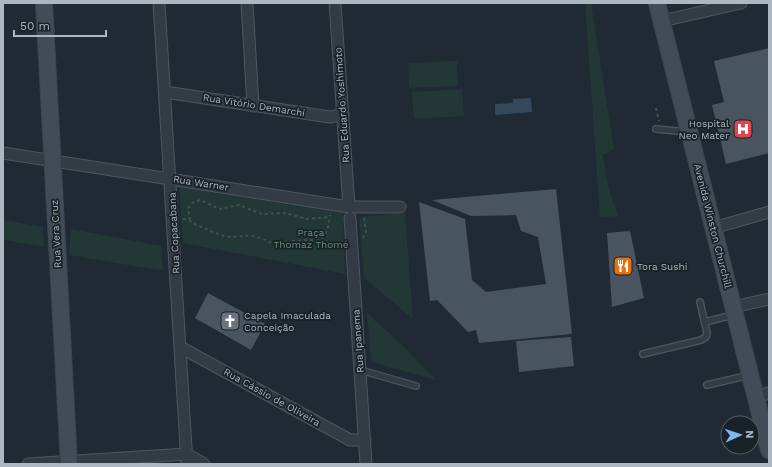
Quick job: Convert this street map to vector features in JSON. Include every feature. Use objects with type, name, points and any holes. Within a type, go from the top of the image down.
[{"type":"main road","name":"Rua Vera Cruz","points":[[44,3],[69,462]]},
{"type":"main road","name":"Avenida Winston Churchill","points":[[657,3],[750,375],[762,395],[769,450]]},
{"type":"street","name":"Rua Copacabana","points":[[160,3],[187,459]]},
{"type":"street","points":[[247,3],[253,106]]},
{"type":"street","name":"Rua Eduardo Yoshimoto","points":[[335,3],[349,213]]},
{"type":"street","points":[[662,21],[741,3]]},
{"type":"street","name":"Rua Vitório Demarchi","points":[[165,92],[330,117],[343,114]]},
{"type":"street","name":"Rua Warner","points":[[3,153],[331,204],[349,213],[400,207]]},
{"type":"street","points":[[713,228],[769,212]]},
{"type":"street","name":"Rua Ipanema","points":[[349,213],[366,464]]},
{"type":"street","points":[[734,310],[769,298]]},
{"type":"street","name":"Rua Cássio de Oliveira","points":[[180,347],[350,440],[365,440]]},
{"type":"street","points":[[28,464],[187,459],[204,464]]},
{"type":"lane","points":[[659,129],[690,132]]},
{"type":"lane","points":[[642,354],[701,340],[706,337],[707,333],[700,302]]},
{"type":"lane","points":[[705,322],[734,310]]},
{"type":"lane","points":[[360,370],[416,386]]},
{"type":"lane","points":[[707,385],[750,375]]},
{"type":"path","points":[[656,108],[659,129]]},
{"type":"path","points":[[190,220],[188,208],[192,203],[200,200],[220,209],[238,205],[262,214],[285,213],[307,220],[330,217]]},
{"type":"path","points":[[173,218],[190,220],[199,226],[206,227],[225,237],[251,235],[272,244],[318,241],[324,236],[328,229],[331,204]]},
{"type":"path","points":[[364,217],[366,233]]},
{"type":"green space","points":[[585,3],[591,3],[614,149],[603,155],[608,186],[618,216],[600,218]]},
{"type":"green space","points":[[457,61],[458,86],[409,88],[408,63]]},
{"type":"green space","points":[[462,89],[464,116],[414,119],[412,92]]},
{"type":"green space","name":"Praça Thomaz Thomé","points":[[179,187],[343,213],[345,274],[183,243]]},
{"type":"green space","points":[[405,213],[413,319],[364,278],[359,217]]},
{"type":"green space","points":[[3,220],[43,227],[44,247],[3,240]]},
{"type":"green space","points":[[71,229],[161,246],[163,271],[69,255]]},
{"type":"green space","points":[[367,313],[401,344],[436,380],[371,362]]},
{"type":"water","points":[[531,98],[532,112],[495,115],[495,104],[513,103],[513,99]]},
{"type":"building","name":"Hospital Neo Mater","points":[[769,48],[769,153],[726,164],[712,105],[724,102],[714,61]]},
{"type":"building","points":[[556,189],[572,334],[479,343],[476,330],[468,332],[437,300],[430,301],[419,202],[465,219],[472,280],[486,292],[546,284],[538,237],[521,231],[516,215],[471,216],[432,200]]},
{"type":"building","name":"Tora Sushi","points":[[630,231],[644,298],[612,307],[607,233]]},
{"type":"building","name":"Capela Imaculada Conceição","points":[[208,293],[265,324],[251,350],[195,318]]},
{"type":"building","points":[[571,337],[574,366],[519,372],[516,341]]},
{"type":"place","name":"Hospital Neo Mater","points":[[743,129]]},
{"type":"place","name":"Tora Sushi","points":[[623,266]]},
{"type":"place","name":"Capela Imaculada Conceição","points":[[230,321]]}]
